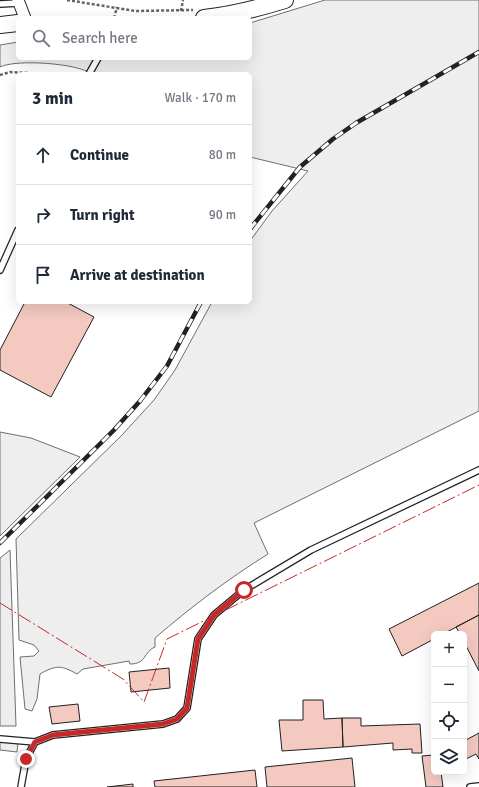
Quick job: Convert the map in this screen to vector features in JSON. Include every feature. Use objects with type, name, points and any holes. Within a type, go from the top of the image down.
[{"type":"main road","points":[[200,14],[221,16],[262,7],[285,0]]},
{"type":"main road","points":[[0,25],[16,23]]},
{"type":"street","points":[[18,1],[24,16]]},
{"type":"lane","points":[[0,4],[18,1]]},
{"type":"lane","points":[[90,72],[97,60]]},
{"type":"lane","points":[[0,270],[16,234]]},
{"type":"lane","points":[[0,739],[35,742],[53,735],[163,724],[177,719],[187,708],[198,639],[214,615],[244,590],[312,550],[479,470]]},
{"type":"lane","points":[[21,787],[26,759],[35,742]]},
{"type":"lane","points":[[470,787],[479,786]]},
{"type":"path","points":[[67,0],[135,11],[181,10],[200,14]]},
{"type":"path","points":[[181,10],[183,0]]},
{"type":"path","points":[[114,16],[116,7]]},
{"type":"path","points":[[0,75],[10,72],[16,72]]},
{"type":"shaded area","points":[[325,0],[479,0],[479,411],[254,523],[268,554],[224,583],[155,638],[155,647],[148,652],[142,660],[130,664],[129,661],[83,669],[77,674],[67,669],[58,667],[50,669],[40,674],[37,699],[32,711],[25,709],[20,657],[34,656],[39,651],[34,645],[19,640],[16,539],[122,435],[154,400],[175,370],[211,304],[252,304],[252,238],[272,211],[308,171],[252,157],[252,72],[88,72],[74,67],[46,63],[19,63],[0,67],[0,45],[16,42],[16,60],[252,60],[252,22]]},
{"type":"shaded area","points":[[0,432],[31,438],[80,457],[0,536]]},
{"type":"shaded area","points":[[10,550],[16,726],[0,726],[0,558]]},
{"type":"shaded area","points":[[0,741],[18,742],[17,752],[0,750]]},
{"type":"building","points":[[24,304],[70,304],[94,317],[51,397],[0,370],[0,350]]},
{"type":"building","points":[[479,583],[479,615],[449,631],[431,631],[431,641],[402,656],[389,629]]},
{"type":"building","points":[[479,615],[479,671],[467,648],[467,631],[458,631],[456,627]]},
{"type":"building","points":[[169,668],[170,688],[131,692],[129,672]]},
{"type":"building","points":[[303,700],[323,700],[324,719],[342,718],[343,747],[282,751],[279,720],[303,720]]},
{"type":"building","points":[[78,704],[80,721],[52,724],[49,707]]},
{"type":"building","points":[[342,718],[361,718],[361,726],[420,724],[422,753],[412,753],[412,749],[393,750],[393,743],[343,747]]},
{"type":"building","points":[[479,733],[479,759],[476,754],[467,758],[467,739]]},
{"type":"building","points":[[431,755],[431,775],[441,775],[443,787],[426,787],[422,756]]},
{"type":"building","points":[[352,758],[355,787],[267,787],[265,767]]},
{"type":"building","points":[[255,770],[257,787],[155,787],[154,781]]},
{"type":"building","points":[[133,784],[133,787],[107,787]]},
{"type":"railway","points":[[252,227],[300,167],[333,139],[356,123],[479,52]]},
{"type":"railway","points":[[0,543],[114,430],[140,401],[167,366],[200,304]]},
{"type":"power","points":[[0,603],[123,679],[144,702],[167,639],[479,485]]},
{"type":"route","points":[[26,759],[35,742],[53,735],[163,724],[177,719],[187,708],[198,639],[214,615],[244,590]]}]
